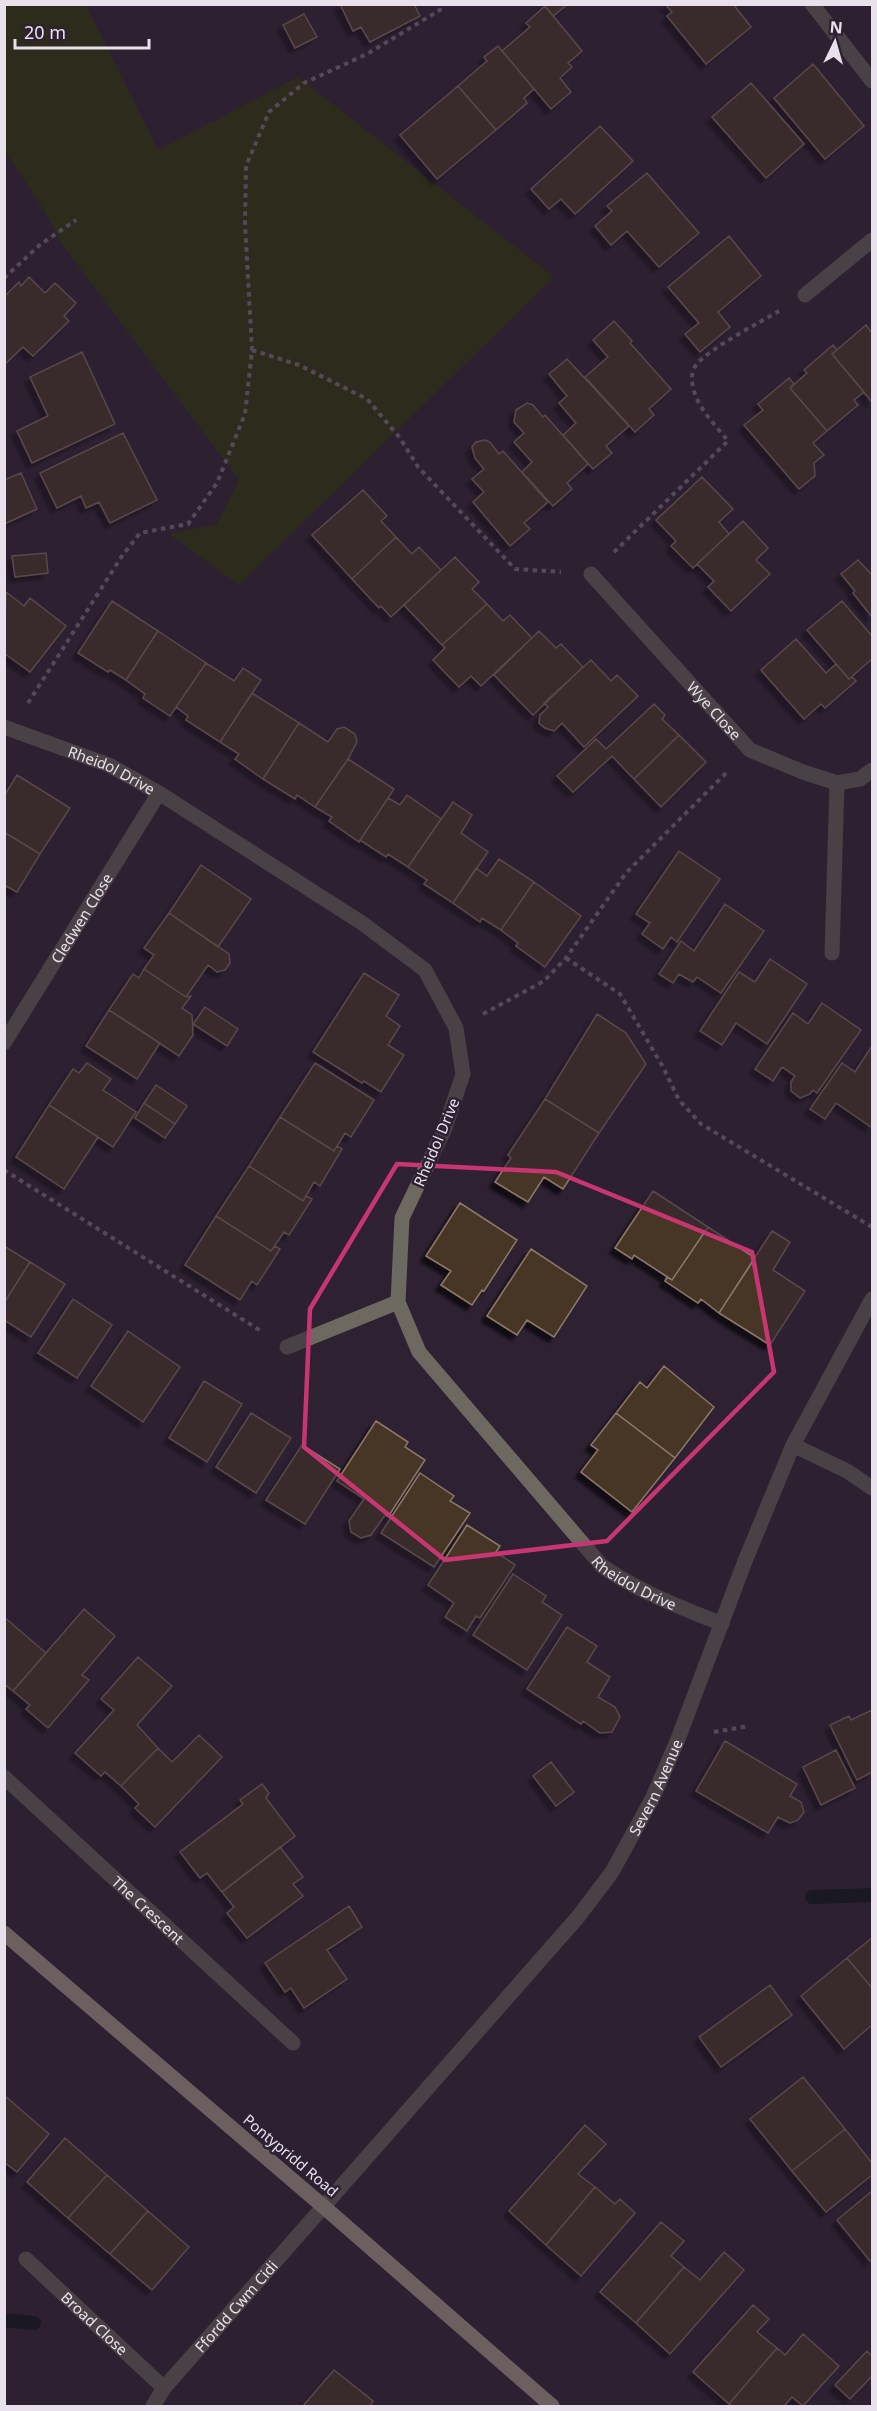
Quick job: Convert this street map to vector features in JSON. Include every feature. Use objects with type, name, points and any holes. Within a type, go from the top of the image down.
[{"type":"main road","name":"Pontypridd Road","points":[[4,1933],[552,2406]]},
{"type":"street","points":[[812,4],[873,81]]},
{"type":"street","points":[[805,295],[873,240]]},
{"type":"street","name":"Wye Close","points":[[591,574],[750,750],[837,783]]},
{"type":"street","name":"Rheidol Drive","points":[[8,728],[109,765],[159,793],[362,923],[425,970],[456,1029],[463,1074],[445,1128],[402,1218],[398,1302],[419,1352],[602,1566],[623,1581],[653,1596],[722,1624]]},
{"type":"street","points":[[832,953],[837,783],[860,779],[873,770]]},
{"type":"street","name":"Cledwen Close","points":[[4,1043],[159,793]]},
{"type":"street","name":"Severn Avenue","points":[[324,2207],[578,1917],[612,1872],[653,1797],[793,1444],[873,1299]]},
{"type":"street","points":[[287,1347],[398,1302]]},
{"type":"street","points":[[793,1444],[848,1471],[873,1488]]},
{"type":"street","name":"The Crescent","points":[[4,1777],[294,2043]]},
{"type":"street","name":"Ffordd Cwm Cidi","points":[[153,2406],[164,2388],[324,2207]]},
{"type":"street","name":"Broad Close","points":[[26,2259],[164,2388]]},
{"type":"path","points":[[8,728],[122,555],[140,533],[188,524],[217,483],[245,414],[252,350],[245,223],[246,166],[269,112],[304,82],[367,54],[440,10],[439,4]]},
{"type":"path","points":[[4,278],[41,244],[76,220]]},
{"type":"path","points":[[252,350],[299,365],[367,399],[400,438],[418,467],[515,569],[591,574],[728,441],[702,409],[693,387],[692,375],[695,365],[805,295]]},
{"type":"path","points":[[456,1029],[544,981],[566,958],[626,873],[750,750]]},
{"type":"path","points":[[566,958],[620,994],[663,1067],[678,1100],[701,1124],[873,1227]]},
{"type":"path","points":[[4,1170],[287,1347]]},
{"type":"highlighted area","points":[[397,1164],[556,1172],[752,1252],[774,1372],[607,1541],[445,1560],[304,1447],[310,1309]]},
{"type":"green space","points":[[4,5],[86,5],[158,150],[298,77],[554,277],[239,585],[169,534],[217,524],[239,480],[61,243],[44,210],[5,151]]},
{"type":"building","points":[[340,4],[414,4],[420,16],[370,42],[361,27],[353,31]]},
{"type":"building","points":[[543,4],[568,4],[553,16]]},
{"type":"building","points":[[665,4],[733,4],[751,27],[706,64],[667,16],[672,12]]},
{"type":"building","points":[[545,6],[582,51],[568,63],[572,67],[560,78],[571,92],[551,109],[502,51],[530,27],[526,23]]},
{"type":"building","points":[[304,14],[317,37],[295,48],[283,25]]},
{"type":"building","points":[[498,46],[534,89],[524,98],[527,103],[496,130],[458,86],[487,61],[484,57]]},
{"type":"building","points":[[813,64],[864,126],[825,159],[774,98]]},
{"type":"building","points":[[751,83],[804,144],[766,178],[712,117]]},
{"type":"building","points":[[458,86],[496,130],[437,179],[400,135]]},
{"type":"building","points":[[600,126],[633,161],[575,214],[561,199],[549,209],[531,189]]},
{"type":"building","points":[[647,173],[699,233],[659,267],[627,231],[611,245],[595,226],[612,211],[607,206]]},
{"type":"building","points":[[729,236],[761,276],[718,312],[730,327],[700,352],[685,334],[699,323],[668,287]]},
{"type":"building","points":[[29,277],[45,293],[55,283],[76,303],[64,316],[69,321],[33,356],[23,347],[4,365],[4,297],[19,282],[21,286]]},
{"type":"building","points":[[614,321],[632,341],[630,343],[671,389],[649,409],[654,415],[635,432],[585,377],[608,357],[593,340]]},
{"type":"building","points":[[866,325],[872,333],[872,402],[832,354]]},
{"type":"building","points":[[833,345],[837,350],[832,354],[864,392],[854,400],[858,405],[827,431],[790,388],[807,373],[804,370]]},
{"type":"building","points":[[82,352],[115,424],[32,463],[17,431],[48,416],[30,377]]},
{"type":"building","points":[[567,359],[629,426],[606,446],[612,453],[593,469],[563,435],[576,423],[559,403],[567,396],[549,374]]},
{"type":"building","points":[[789,378],[794,384],[790,388],[827,431],[813,443],[824,455],[814,463],[815,476],[799,489],[744,425],[763,410],[758,404]]},
{"type":"building","points":[[527,403],[533,405],[543,417],[545,415],[588,464],[567,483],[572,489],[553,506],[522,472],[532,462],[514,442],[524,433],[514,422],[516,410]]},
{"type":"building","points":[[123,433],[157,500],[110,523],[99,502],[86,508],[81,496],[57,508],[40,473]]},
{"type":"building","points":[[485,440],[490,442],[499,454],[503,451],[548,502],[524,523],[530,529],[510,546],[473,502],[484,492],[472,479],[484,469],[475,458],[472,447],[476,442]]},
{"type":"building","points":[[21,473],[37,509],[4,524],[4,480]]},
{"type":"building","points":[[702,477],[733,509],[719,522],[729,534],[693,568],[671,546],[676,541],[656,520]]},
{"type":"building","points":[[363,490],[387,516],[381,521],[396,537],[352,579],[312,535]]},
{"type":"building","points":[[743,521],[768,548],[756,560],[770,574],[731,611],[708,587],[714,581],[697,564]]},
{"type":"building","points":[[396,537],[412,554],[419,547],[441,570],[391,617],[381,606],[379,608],[352,579]]},
{"type":"building","points":[[46,553],[48,573],[15,577],[12,556]]},
{"type":"building","points":[[455,557],[479,582],[472,589],[487,604],[442,645],[404,605]]},
{"type":"building","points":[[858,560],[872,573],[872,617],[841,574]]},
{"type":"building","points":[[6,592],[24,606],[30,598],[66,626],[30,672],[4,653]]},
{"type":"building","points":[[112,601],[158,631],[126,680],[110,670],[108,672],[78,653]]},
{"type":"building","points":[[842,601],[872,636],[872,659],[849,679],[807,630]]},
{"type":"building","points":[[487,604],[503,621],[510,615],[532,638],[481,686],[471,676],[459,687],[433,660],[445,648],[442,645]]},
{"type":"building","points":[[158,631],[206,663],[170,716],[143,698],[145,694],[126,680]]},
{"type":"building","points":[[539,631],[556,648],[561,644],[583,667],[533,715],[494,675]]},
{"type":"building","points":[[796,639],[826,673],[836,664],[849,679],[852,677],[856,681],[825,708],[821,704],[804,719],[761,670]]},
{"type":"building","points":[[591,660],[611,681],[617,675],[638,696],[584,747],[562,723],[554,731],[539,723],[540,715],[548,707],[544,703]]},
{"type":"building","points":[[206,663],[234,681],[243,668],[261,680],[220,742],[186,720],[188,716],[176,707]]},
{"type":"building","points":[[252,693],[299,723],[263,779],[235,759],[239,754],[220,742]]},
{"type":"building","points":[[654,704],[665,715],[662,719],[679,735],[634,779],[612,756],[573,792],[557,776],[596,739],[606,749]]},
{"type":"building","points":[[299,723],[328,742],[337,729],[344,727],[355,734],[357,742],[315,807],[297,795],[295,799],[263,779]]},
{"type":"building","points":[[679,735],[706,762],[661,807],[634,779]]},
{"type":"building","points":[[348,759],[394,789],[359,842],[329,821],[332,817],[315,807]]},
{"type":"building","points":[[17,775],[70,808],[40,854],[4,832],[4,796]]},
{"type":"building","points":[[407,795],[441,819],[408,867],[388,854],[386,857],[360,840],[388,798],[400,805]]},
{"type":"building","points":[[453,802],[472,815],[461,833],[488,852],[453,903],[424,884],[427,880],[408,867]]},
{"type":"building","points":[[4,832],[40,854],[17,892],[4,885]]},
{"type":"building","points":[[679,851],[720,879],[677,942],[671,937],[663,949],[642,934],[650,923],[636,914]]},
{"type":"building","points":[[499,859],[534,882],[501,930],[482,918],[480,922],[453,903],[476,868],[487,876]]},
{"type":"building","points":[[201,865],[251,899],[218,947],[169,913]]},
{"type":"building","points":[[534,882],[581,916],[545,967],[516,946],[518,943],[501,930]]},
{"type":"building","points":[[725,904],[764,931],[721,993],[697,977],[693,982],[679,974],[673,983],[659,974],[681,941],[694,951]]},
{"type":"building","points":[[169,913],[229,954],[230,963],[225,970],[217,972],[208,965],[186,997],[144,969],[154,955],[144,948]]},
{"type":"building","points":[[770,959],[807,984],[767,1044],[736,1023],[722,1045],[700,1031],[739,972],[755,982]]},
{"type":"building","points":[[144,969],[186,997],[191,996],[182,1008],[192,1015],[193,1035],[179,1056],[109,1010],[133,974],[139,978]]},
{"type":"building","points":[[364,973],[399,995],[386,1016],[400,1026],[388,1045],[404,1055],[381,1092],[364,1081],[362,1083],[313,1052]]},
{"type":"building","points":[[822,1003],[861,1030],[817,1093],[813,1090],[810,1094],[800,1098],[791,1091],[791,1082],[795,1076],[782,1067],[773,1081],[755,1069],[793,1013],[808,1024]]},
{"type":"building","points":[[205,1007],[238,1029],[227,1046],[193,1024]]},
{"type":"building","points":[[109,1010],[160,1043],[137,1079],[86,1046]]},
{"type":"building","points":[[597,1014],[626,1033],[646,1064],[599,1133],[545,1099]]},
{"type":"building","points":[[872,1046],[871,1127],[836,1103],[825,1119],[810,1109],[842,1063],[855,1072]]},
{"type":"building","points":[[87,1063],[111,1079],[103,1090],[136,1112],[113,1147],[49,1105],[73,1069],[79,1073]]},
{"type":"building","points":[[315,1063],[374,1100],[351,1137],[345,1133],[334,1151],[280,1117]]},
{"type":"building","points":[[156,1085],[187,1106],[175,1124],[144,1103]]},
{"type":"building","points":[[545,1099],[599,1133],[563,1189],[544,1177],[528,1202],[495,1182],[511,1158],[508,1155]]},
{"type":"building","points":[[144,1103],[175,1124],[165,1138],[135,1118]]},
{"type":"building","points":[[49,1105],[98,1137],[64,1189],[16,1157]]},
{"type":"building","points":[[280,1117],[334,1151],[337,1146],[342,1149],[320,1186],[314,1182],[303,1201],[249,1166]]},
{"type":"building","points":[[249,1166],[303,1201],[306,1196],[312,1199],[289,1235],[284,1232],[271,1251],[216,1216]]},
{"type":"building","points":[[653,1191],[708,1227],[672,1280],[634,1255],[632,1259],[615,1248]]},
{"type":"building","points":[[460,1203],[517,1240],[484,1291],[482,1290],[472,1305],[441,1285],[451,1271],[426,1256]]},
{"type":"building","points":[[216,1216],[271,1251],[275,1246],[280,1249],[257,1285],[252,1281],[240,1300],[185,1265]]},
{"type":"building","points":[[708,1227],[755,1258],[719,1313],[701,1299],[698,1303],[665,1281],[667,1277],[672,1280]]},
{"type":"building","points":[[772,1231],[790,1242],[773,1270],[805,1291],[770,1345],[719,1313]]},
{"type":"building","points":[[4,1246],[30,1262],[4,1303]]},
{"type":"building","points":[[531,1249],[587,1286],[554,1337],[527,1320],[517,1335],[487,1316]]},
{"type":"building","points":[[30,1262],[65,1284],[31,1337],[4,1320],[4,1303]]},
{"type":"building","points":[[73,1299],[112,1325],[77,1378],[38,1353]]},
{"type":"building","points":[[128,1331],[180,1367],[143,1422],[91,1386]]},
{"type":"building","points":[[664,1366],[714,1407],[675,1458],[616,1413],[640,1382],[647,1388]]},
{"type":"building","points":[[204,1381],[242,1404],[207,1462],[169,1438]]},
{"type":"building","points":[[251,1413],[291,1438],[256,1493],[216,1467]]},
{"type":"building","points":[[616,1413],[675,1458],[632,1512],[581,1472],[598,1450],[591,1445]]},
{"type":"building","points":[[376,1421],[408,1442],[405,1447],[425,1460],[388,1517],[385,1515],[371,1535],[361,1538],[351,1532],[349,1521],[364,1499],[337,1481]]},
{"type":"building","points":[[302,1445],[340,1469],[305,1524],[266,1500]]},
{"type":"building","points":[[420,1473],[454,1496],[450,1501],[470,1513],[434,1567],[381,1533]]},
{"type":"building","points":[[467,1525],[500,1546],[496,1552],[515,1565],[480,1618],[476,1616],[467,1631],[445,1617],[454,1603],[428,1585]]},
{"type":"building","points":[[513,1574],[546,1596],[542,1602],[562,1615],[527,1670],[473,1635]]},
{"type":"building","points":[[84,1609],[115,1636],[82,1675],[89,1680],[48,1728],[26,1709],[30,1705],[13,1691]]},
{"type":"building","points":[[4,1617],[46,1653],[13,1691],[4,1684]]},
{"type":"building","points":[[567,1627],[597,1646],[587,1662],[610,1677],[598,1697],[615,1707],[620,1717],[612,1732],[600,1733],[583,1721],[581,1724],[527,1689]]},
{"type":"building","points":[[138,1657],[172,1686],[137,1725],[158,1748],[121,1786],[105,1772],[101,1776],[75,1753],[114,1710],[101,1699]]},
{"type":"building","points":[[872,1710],[872,1772],[857,1780],[830,1725],[849,1716],[851,1720]]},
{"type":"building","points":[[199,1735],[222,1757],[155,1827],[135,1808],[139,1804],[121,1786],[158,1748],[172,1762]]},
{"type":"building","points":[[725,1741],[797,1784],[790,1796],[801,1802],[804,1812],[798,1820],[790,1823],[778,1817],[768,1833],[696,1791]]},
{"type":"building","points":[[836,1750],[855,1788],[821,1805],[803,1767]]},
{"type":"building","points":[[551,1762],[574,1792],[556,1806],[533,1776]]},
{"type":"building","points":[[262,1784],[269,1793],[266,1798],[295,1836],[222,1892],[207,1873],[200,1878],[180,1852],[243,1804],[240,1800]]},
{"type":"building","points":[[280,1847],[303,1877],[293,1884],[303,1896],[247,1938],[227,1913],[234,1907],[222,1892]]},
{"type":"building","points":[[349,1906],[362,1927],[327,1950],[347,1979],[304,2008],[291,1988],[285,1992],[265,1963]]},
{"type":"building","points":[[872,1938],[872,1988],[847,1958]]},
{"type":"building","points":[[847,1958],[872,1988],[872,2025],[844,2049],[801,1996]]},
{"type":"building","points":[[770,1985],[792,2015],[721,2067],[699,2037]]},
{"type":"building","points":[[803,2077],[845,2129],[792,2171],[750,2119]]},
{"type":"building","points":[[4,2095],[49,2134],[17,2172],[4,2162]]},
{"type":"building","points":[[585,2125],[606,2144],[578,2174],[595,2187],[546,2245],[509,2211]]},
{"type":"building","points":[[845,2129],[872,2163],[872,2175],[826,2212],[792,2171]]},
{"type":"building","points":[[65,2138],[107,2175],[68,2218],[27,2182]]},
{"type":"building","points":[[107,2175],[148,2211],[110,2254],[68,2218]]},
{"type":"building","points":[[595,2187],[615,2204],[620,2199],[635,2213],[581,2276],[546,2245]]},
{"type":"building","points":[[872,2191],[872,2259],[870,2261],[837,2220]]},
{"type":"building","points":[[148,2211],[189,2247],[152,2290],[110,2254]]},
{"type":"building","points":[[661,2222],[684,2241],[671,2256],[684,2267],[636,2323],[600,2292]]},
{"type":"building","points":[[724,2252],[744,2270],[670,2354],[636,2323],[684,2267],[700,2280]]},
{"type":"building","points":[[753,2305],[769,2319],[757,2332],[777,2348],[729,2404],[693,2372]]},
{"type":"building","points":[[803,2334],[839,2366],[803,2406],[792,2397],[784,2406],[731,2406],[729,2404],[777,2348],[785,2355]]},
{"type":"building","points":[[867,2351],[872,2356],[872,2376],[850,2399],[835,2385]]},
{"type":"building","points":[[334,2370],[373,2401],[370,2406],[303,2406]]},
{"type":"waterway","points":[[812,1897],[872,1895]]},
{"type":"waterway","points":[[4,2320],[34,2323]]}]
